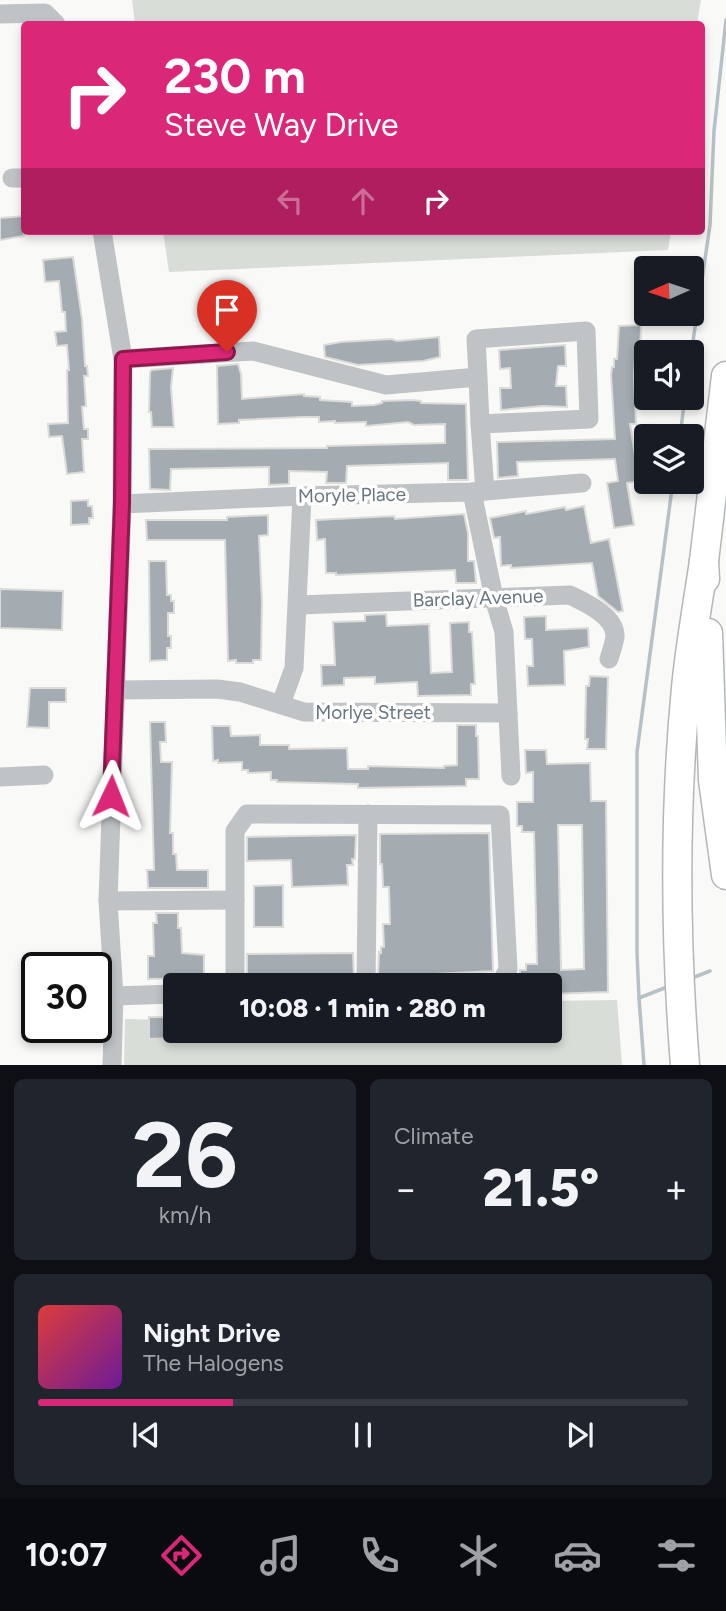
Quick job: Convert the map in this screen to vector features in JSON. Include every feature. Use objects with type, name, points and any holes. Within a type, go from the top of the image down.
[{"type":"highway","points":[[685,1065],[677,919],[678,815],[686,687],[726,376]]},
{"type":"highway","points":[[704,561],[711,753],[717,819],[726,874]]},
{"type":"street","points":[[0,14],[50,19]]},
{"type":"street","points":[[103,235],[123,359],[122,504],[108,901],[114,996],[113,1065]]},
{"type":"street","points":[[480,424],[589,419],[586,331],[476,339],[480,424],[479,492],[494,598],[504,632],[512,776]]},
{"type":"street","points":[[123,359],[253,351],[386,385],[478,377]]},
{"type":"street","name":"Moryle Place","points":[[122,504],[479,492],[582,483]]},
{"type":"street","points":[[281,704],[294,668],[302,496]]},
{"type":"street","name":"Barclay Avenue","points":[[298,606],[570,595],[596,608],[614,627],[615,636],[609,659]]},
{"type":"street","name":"Morlye Street","points":[[115,690],[218,689],[304,712],[508,713]]},
{"type":"street","points":[[0,777],[44,775]]},
{"type":"street","points":[[235,973],[235,831],[247,814],[368,814],[500,815],[508,969],[506,973]]},
{"type":"street","points":[[366,973],[368,814]]},
{"type":"street","points":[[108,901],[235,900]]},
{"type":"street","points":[[114,996],[163,994]]},
{"type":"shaded area","points":[[132,0],[701,0],[698,21],[135,21]]},
{"type":"shaded area","points":[[164,235],[670,235],[668,250],[169,272]]},
{"type":"shaded area","points":[[617,1000],[622,1065],[124,1065],[125,1019],[163,1020],[163,1043],[562,1043],[562,1001]]},
{"type":"building","points":[[21,216],[21,235],[24,236],[0,240],[0,218]]},
{"type":"building","points":[[73,257],[88,376],[84,376],[86,406],[82,407],[88,439],[82,439],[84,472],[67,474],[62,436],[49,437],[48,424],[68,423],[67,345],[57,346],[55,332],[66,331],[65,312],[62,312],[59,281],[45,282],[43,260]]},
{"type":"building","points":[[619,326],[641,326],[641,340],[634,340],[636,424],[630,424],[634,449],[634,482],[627,483],[634,525],[614,528],[607,483],[618,481],[615,459],[517,462],[518,476],[498,478],[497,442],[615,439],[611,375],[614,359],[617,359]]},
{"type":"building","points":[[439,337],[440,357],[423,361],[358,365],[325,357],[324,345],[341,342]]},
{"type":"building","points":[[565,345],[566,366],[558,366],[556,386],[566,386],[567,407],[501,410],[500,388],[511,388],[510,368],[500,369],[499,350]]},
{"type":"building","points":[[238,364],[242,399],[304,394],[320,397],[320,400],[352,402],[352,406],[414,400],[421,403],[466,404],[468,480],[448,480],[448,463],[347,466],[346,483],[326,483],[327,472],[289,471],[289,484],[269,485],[269,467],[171,469],[170,490],[150,489],[149,449],[327,448],[445,443],[445,424],[414,425],[408,422],[366,426],[366,422],[319,422],[319,417],[303,417],[239,420],[239,423],[218,424],[217,366]]},
{"type":"building","points":[[173,368],[171,387],[174,427],[152,427],[149,412],[151,370]]},
{"type":"building","points":[[88,500],[88,506],[92,506],[93,518],[89,518],[89,524],[71,525],[71,501]]},
{"type":"building","points":[[584,506],[591,543],[609,539],[623,611],[618,612],[598,596],[592,563],[511,568],[511,565],[501,566],[500,537],[494,538],[490,518],[526,511],[526,514]]},
{"type":"building","points":[[464,514],[468,533],[468,561],[474,561],[476,583],[456,583],[455,570],[336,575],[326,573],[325,539],[317,540],[316,520],[394,516],[395,519]]},
{"type":"building","points":[[268,515],[268,535],[259,536],[261,660],[236,663],[236,660],[228,661],[225,540],[147,540],[146,520],[227,520],[227,517]]},
{"type":"building","points":[[149,561],[166,561],[167,595],[171,595],[171,601],[174,601],[174,613],[168,613],[171,648],[167,648],[167,660],[150,661]]},
{"type":"building","points":[[0,589],[63,591],[62,630],[0,628]]},
{"type":"building","points":[[386,614],[387,626],[429,624],[431,673],[452,672],[450,623],[469,622],[475,684],[471,684],[471,695],[418,696],[417,682],[375,684],[375,677],[344,678],[344,685],[322,686],[321,665],[335,665],[333,622],[365,621],[365,615]]},
{"type":"building","points":[[546,616],[546,630],[588,628],[589,647],[564,651],[565,685],[528,686],[527,666],[533,666],[532,639],[525,639],[524,617]]},
{"type":"building","points":[[590,676],[608,677],[606,749],[587,749],[586,686],[589,686]]},
{"type":"building","points":[[30,688],[66,688],[66,702],[49,702],[49,728],[27,727]]},
{"type":"building","points":[[150,722],[165,722],[166,742],[160,742],[161,762],[172,762],[170,833],[173,833],[173,854],[176,854],[177,870],[208,870],[208,888],[148,888],[147,870],[154,870]]},
{"type":"building","points":[[457,725],[476,725],[478,736],[479,779],[466,779],[466,786],[358,788],[358,784],[277,782],[271,780],[271,772],[248,773],[248,770],[242,770],[242,762],[213,761],[212,726],[230,726],[231,736],[260,735],[260,745],[289,745],[289,749],[347,748],[348,769],[368,769],[368,766],[444,768],[457,765]]},
{"type":"building","points":[[525,750],[546,750],[547,764],[590,763],[591,801],[606,801],[608,992],[562,994],[562,973],[520,973],[520,970],[526,970],[526,964],[537,964],[534,832],[522,832],[522,826],[517,826],[517,802],[533,802],[533,772],[526,773]],"holes":[[[558,825],[582,825],[584,969],[561,970]]]},
{"type":"building","points":[[489,833],[493,971],[378,973],[379,952],[381,953],[381,947],[384,947],[383,924],[390,924],[389,887],[383,887],[380,864],[380,834]]},
{"type":"building","points":[[356,835],[355,859],[352,859],[353,865],[347,865],[348,885],[292,887],[291,860],[247,861],[247,837]]},
{"type":"building","points":[[283,885],[283,927],[254,927],[254,886]]},
{"type":"building","points":[[156,913],[178,913],[182,953],[204,955],[204,973],[163,973],[163,979],[148,979],[148,956],[154,956],[153,923],[157,923]]},
{"type":"building","points":[[353,953],[354,973],[247,973],[247,954]]},
{"type":"building","points":[[149,1017],[163,1017],[163,1038],[149,1039]]},
{"type":"waterway","points":[[693,340],[710,225],[714,131],[726,20]]},
{"type":"waterway","points":[[682,424],[683,410]]},
{"type":"waterway","points":[[667,987],[639,998],[637,752],[671,494]]},
{"type":"waterway","points":[[692,978],[710,971]]},
{"type":"waterway","points":[[639,998],[644,1065]]},
{"type":"route","points":[[111,796],[122,504],[123,359],[227,352]]}]
